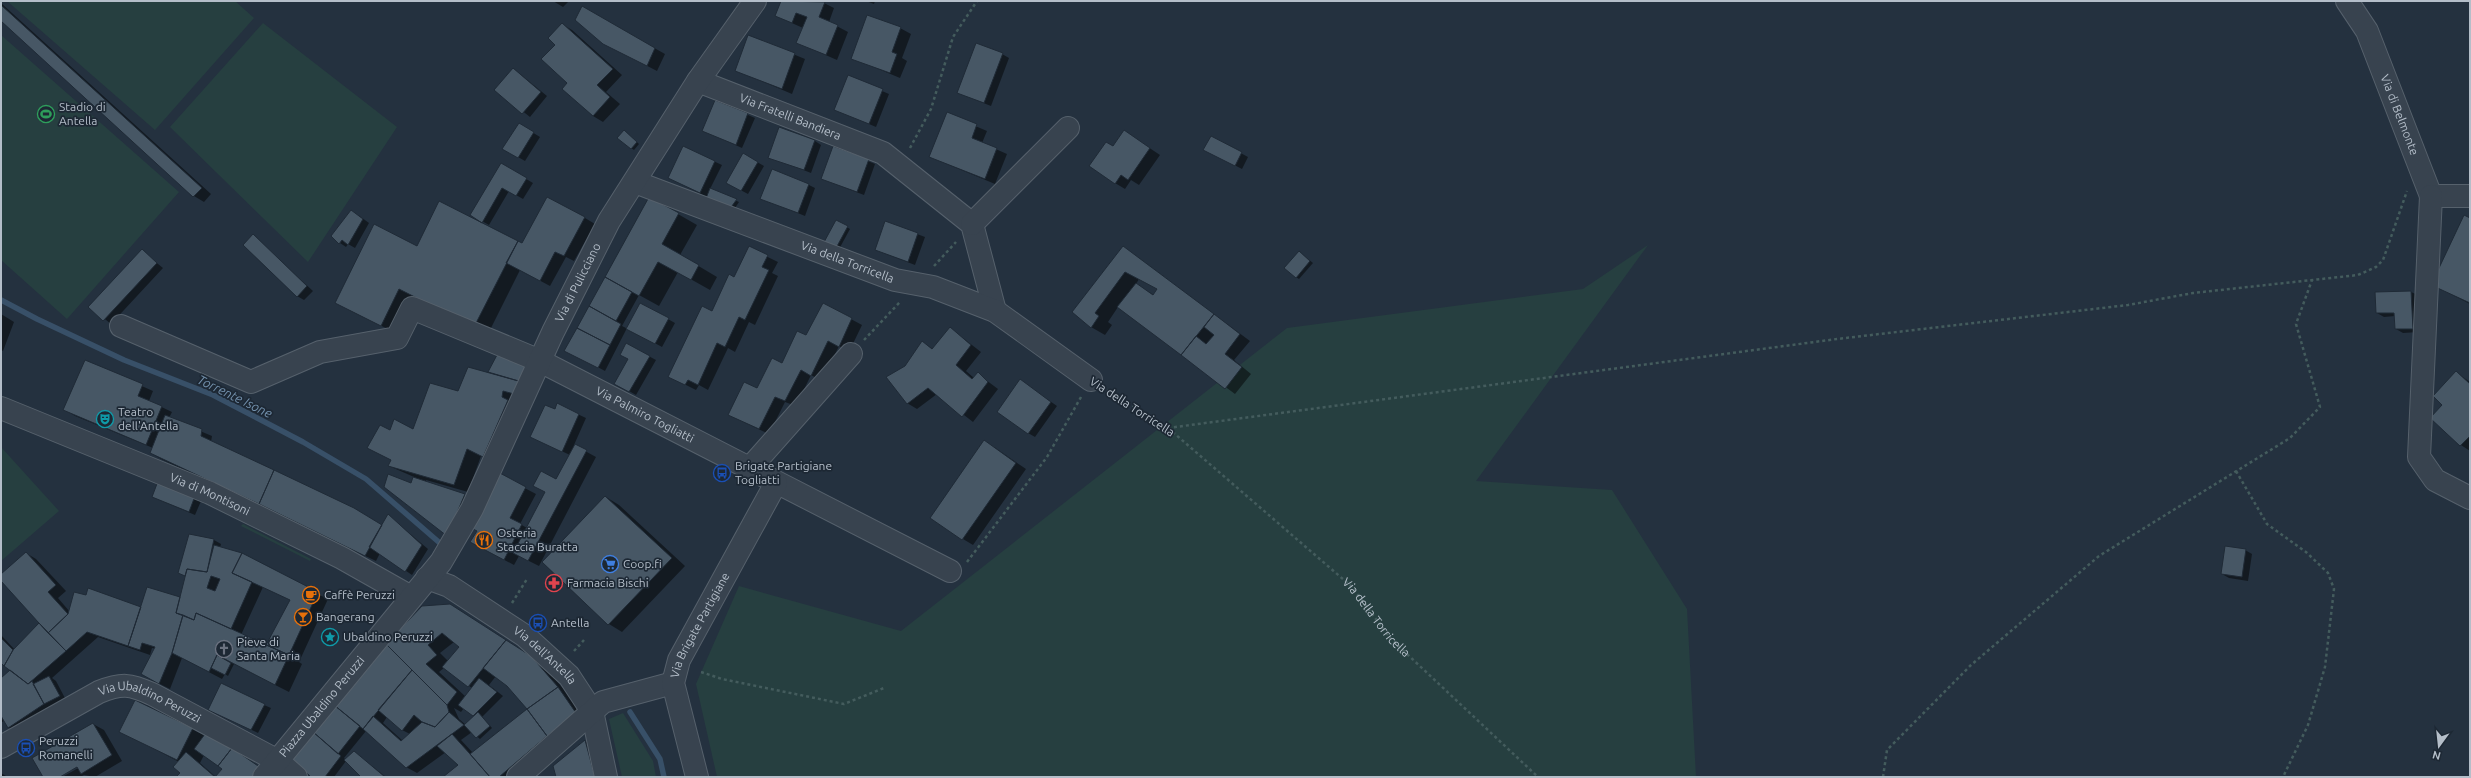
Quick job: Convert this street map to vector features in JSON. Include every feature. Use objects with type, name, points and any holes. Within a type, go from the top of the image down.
[{"type":"street","name":"Via di Pulicciano","points":[[427,578],[453,544],[472,509],[540,361],[602,235],[698,81],[755,1]]},
{"type":"street","name":"Via di Belmonte","points":[[2347,1],[2367,31],[2431,196]]},
{"type":"street","name":"Via Fratelli Bandiera","points":[[698,81],[884,153],[972,224]]},
{"type":"street","points":[[995,311],[972,224],[1068,128]]},
{"type":"street","name":"Via della Torricella","points":[[635,182],[895,280],[933,287],[995,311],[1091,380]]},
{"type":"street","points":[[2470,196],[2431,196],[2419,456],[2435,480],[2470,498]]},
{"type":"street","name":"Via Palmiro Togliatti","points":[[121,326],[251,382],[320,352],[397,338],[412,308],[540,361],[950,571]]},
{"type":"street","points":[[749,469],[851,354]]},
{"type":"street","name":"Via di Montisoni","points":[[1,408],[210,493],[342,558],[411,597]]},
{"type":"street","name":"Via Brigate Partigiane","points":[[697,777],[673,683],[679,660],[776,483]]},
{"type":"street","name":"Piazza Ubaldino Peruzzi","points":[[271,769],[427,578]]},
{"type":"street","name":"Via dell'Antella","points":[[427,578],[449,586],[525,636],[569,676],[592,711],[606,777]]},
{"type":"street","points":[[518,777],[603,702],[673,683]]},
{"type":"street","name":"Via Ubaldino Peruzzi","points":[[1,747],[99,692],[116,686],[133,685],[152,694],[271,769],[296,777]]},
{"type":"path","points":[[900,166],[931,109],[953,37],[977,1]]},
{"type":"path","points":[[1168,428],[1782,346],[2128,305],[2193,293],[2358,274],[2376,267],[2383,260],[2406,193],[2420,170]]},
{"type":"path","points":[[851,354],[972,224]]},
{"type":"path","points":[[1883,777],[1887,750],[1971,665],[2099,556],[2290,438],[2320,408],[2296,324],[2312,280]]},
{"type":"path","points":[[950,571],[964,566],[1047,456],[1091,380]]},
{"type":"path","name":"Via della Torricella","points":[[1091,380],[1168,428],[1351,586],[1391,639],[1538,777]]},
{"type":"path","points":[[2236,471],[2267,524],[2306,552],[2328,573],[2334,589],[2333,604],[2328,626],[2325,667],[2308,725],[2283,777]]},
{"type":"path","points":[[501,620],[527,579]]},
{"type":"path","points":[[574,652],[584,640]]},
{"type":"path","points":[[701,672],[722,679],[844,704],[884,688]]},
{"type":"green space","points":[[7,1],[235,1],[254,18],[155,130]]},
{"type":"green space","points":[[263,23],[397,127],[308,262],[170,127]]},
{"type":"green space","name":"Stadio di Antella","points":[[1,35],[179,192],[67,319],[1,260]]},
{"type":"green space","points":[[1648,245],[1476,481],[1612,490],[1687,609],[1696,777],[717,777],[696,684],[739,586],[901,631],[1287,328],[1583,289]]},
{"type":"green space","points":[[1,447],[59,511],[1,561]]},
{"type":"green space","points":[[243,524],[311,559],[310,561],[241,526]]},
{"type":"green space","points":[[623,713],[653,761],[656,777],[622,777],[609,719]]},
{"type":"building","points":[[781,1],[825,2],[819,17],[838,25],[826,55],[796,43],[807,17],[796,13],[792,23],[775,16]]},
{"type":"building","points":[[1,5],[202,188],[193,197],[1,21]]},
{"type":"building","points":[[582,6],[655,48],[647,66],[603,44],[575,20]]},
{"type":"building","points":[[867,15],[901,27],[892,52],[897,54],[890,73],[851,59]]},
{"type":"building","points":[[562,23],[613,69],[597,85],[610,97],[593,116],[562,89],[567,83],[541,59],[555,45],[548,38]]},
{"type":"building","points":[[748,35],[795,53],[782,89],[735,71]]},
{"type":"building","points":[[976,43],[1003,53],[984,103],[957,93]]},
{"type":"building","points":[[513,68],[541,92],[522,114],[494,90]]},
{"type":"building","points":[[848,75],[883,89],[869,124],[834,110]]},
{"type":"building","points":[[715,100],[748,113],[736,145],[702,131]]},
{"type":"building","points":[[947,112],[977,124],[972,138],[997,148],[985,179],[929,157]]},
{"type":"building","points":[[519,123],[534,132],[518,158],[502,149]]},
{"type":"building","points":[[779,127],[815,140],[804,170],[768,158]]},
{"type":"building","points":[[624,130],[637,142],[631,149],[617,138]]},
{"type":"building","points":[[1124,130],[1150,148],[1128,180],[1121,175],[1115,184],[1089,166],[1106,142],[1113,146]]},
{"type":"building","points":[[1211,136],[1242,152],[1235,166],[1203,150]]},
{"type":"building","points":[[683,146],[715,161],[700,193],[668,178]]},
{"type":"building","points":[[833,146],[869,159],[857,192],[821,179]]},
{"type":"building","points":[[743,153],[758,162],[741,191],[726,183]]},
{"type":"building","points":[[501,163],[527,178],[516,196],[502,188],[482,223],[470,215]]},
{"type":"building","points":[[772,169],[809,184],[798,213],[760,199]]},
{"type":"building","points":[[710,188],[737,199],[729,210],[705,201]]},
{"type":"building","points":[[547,197],[585,217],[564,256],[555,252],[540,281],[506,263],[518,241],[522,243]]},
{"type":"building","points":[[649,197],[679,213],[662,244],[699,265],[691,280],[658,262],[639,296],[605,277]]},
{"type":"building","points":[[439,201],[518,241],[474,327],[399,289],[381,326],[335,303],[374,224],[417,246]]},
{"type":"building","points":[[351,210],[363,219],[348,245],[342,240],[339,244],[331,236]]},
{"type":"building","points":[[2464,215],[2470,218],[2470,303],[2431,285]]},
{"type":"building","points":[[836,220],[848,226],[835,250],[823,244]]},
{"type":"building","points":[[885,221],[918,233],[908,262],[875,250]]},
{"type":"building","points":[[253,234],[307,286],[297,297],[243,245]]},
{"type":"building","points":[[749,246],[768,255],[762,267],[769,270],[745,320],[739,317],[725,347],[717,343],[698,385],[688,380],[685,385],[668,377],[702,306],[712,311],[729,274],[734,277]]},
{"type":"building","points":[[1123,246],[1214,314],[1181,355],[1117,307],[1136,283],[1153,295],[1157,289],[1125,272],[1095,313],[1099,316],[1091,328],[1072,312]]},
{"type":"building","points":[[142,249],[157,263],[103,321],[88,307]]},
{"type":"building","points":[[1299,251],[1310,261],[1296,278],[1284,268]]},
{"type":"building","points":[[605,277],[632,292],[616,321],[589,306]]},
{"type":"building","points":[[2411,291],[2413,329],[2395,329],[2394,313],[2376,313],[2375,292]]},
{"type":"building","points":[[640,303],[669,318],[655,344],[626,329]]},
{"type":"building","points":[[823,303],[852,318],[839,347],[828,341],[811,376],[801,370],[785,401],[775,397],[759,429],[728,415],[744,382],[757,388],[772,358],[782,363],[797,331],[806,335]]},
{"type":"building","points":[[589,306],[621,324],[610,345],[577,328]]},
{"type":"building","points":[[1214,314],[1240,334],[1225,354],[1242,367],[1225,389],[1181,355],[1196,336],[1206,344],[1214,335],[1204,327]]},
{"type":"building","points":[[950,327],[971,345],[956,365],[972,379],[978,372],[988,382],[962,417],[928,388],[907,404],[886,377],[905,366],[922,341],[932,349]]},
{"type":"building","points":[[577,328],[610,345],[598,368],[564,351]]},
{"type":"building","points":[[626,343],[650,356],[629,392],[614,384],[628,359],[620,355]]},
{"type":"building","points":[[498,353],[527,366],[522,382],[488,372]]},
{"type":"building","points":[[85,360],[143,384],[138,396],[162,406],[146,445],[63,410]]},
{"type":"building","points":[[468,367],[522,382],[514,394],[503,391],[502,397],[508,400],[483,457],[467,449],[454,485],[388,466],[391,460],[367,448],[380,425],[390,430],[394,419],[413,429],[430,383],[458,391]]},
{"type":"building","points":[[2456,371],[2470,384],[2470,436],[2460,446],[2430,418],[2442,405],[2433,396]]},
{"type":"building","points":[[1020,379],[1051,402],[1028,434],[997,412]]},
{"type":"building","points":[[557,403],[579,414],[562,452],[530,437],[545,405],[555,409]]},
{"type":"building","points":[[165,415],[202,429],[201,436],[274,470],[259,504],[150,453]]},
{"type":"building","points":[[984,440],[1016,463],[962,540],[930,518]]},
{"type":"building","points":[[575,444],[587,450],[528,561],[513,553],[545,492],[533,486],[541,471],[556,479]]},
{"type":"building","points":[[274,470],[354,508],[382,525],[365,556],[259,504]]},
{"type":"building","points":[[498,472],[526,487],[510,518],[522,524],[504,560],[470,542],[477,531],[469,527]]},
{"type":"building","points":[[388,474],[411,483],[413,477],[465,494],[447,536],[384,487]]},
{"type":"building","points":[[158,481],[195,496],[189,512],[152,497]]},
{"type":"building","points":[[605,496],[672,558],[608,625],[542,562]]},
{"type":"building","points":[[388,514],[422,545],[405,572],[369,547]]},
{"type":"building","points":[[189,534],[214,539],[207,572],[187,569],[185,576],[178,573]]},
{"type":"building","points":[[214,545],[242,553],[232,573],[252,582],[231,629],[196,613],[194,620],[176,613],[187,569],[207,572]],"holes":[[[211,576],[220,579],[215,591],[207,588]]]},
{"type":"building","points":[[2225,546],[2246,549],[2242,577],[2221,574]]},
{"type":"building","points":[[26,552],[56,585],[48,592],[68,614],[48,633],[1,581],[1,574]]},
{"type":"building","points":[[242,553],[318,592],[289,655],[266,645],[290,600],[232,573]]},
{"type":"building","points":[[147,587],[180,597],[176,613],[183,615],[172,653],[159,684],[141,674],[155,647],[142,643],[140,650],[128,646]]},
{"type":"building","points":[[88,588],[141,607],[128,646],[87,632],[66,651],[48,633],[68,614],[74,592],[86,595]]},
{"type":"building","points":[[450,604],[506,640],[468,687],[442,667],[459,647],[442,633],[428,645],[437,655],[426,664],[457,692],[447,705],[386,644],[422,606]]},
{"type":"building","name":"Pieve di Santa Maria","points":[[196,613],[289,655],[275,685],[217,655],[209,672],[172,653],[183,615],[194,620]]},
{"type":"building","points":[[39,623],[66,651],[28,684],[4,666],[13,650]]},
{"type":"building","points":[[1,638],[13,650],[4,666],[1,663]]},
{"type":"building","points":[[506,640],[531,656],[558,687],[527,709],[507,686],[483,668]]},
{"type":"building","points":[[386,644],[412,670],[363,729],[334,705]]},
{"type":"building","points":[[217,655],[231,663],[225,675],[211,668]]},
{"type":"building","points":[[10,670],[28,684],[32,681],[44,704],[8,728],[1,716],[1,678]]},
{"type":"building","points":[[412,670],[447,705],[449,712],[435,727],[422,722],[414,715],[402,731],[378,710]]},
{"type":"building","points":[[49,676],[60,696],[44,704],[33,684]]},
{"type":"building","points":[[479,678],[497,692],[473,716],[458,705]]},
{"type":"building","points":[[221,683],[265,704],[251,730],[208,710]]},
{"type":"building","points":[[558,687],[576,713],[547,736],[527,709]]},
{"type":"building","points":[[135,700],[193,728],[177,760],[119,732]]},
{"type":"building","points":[[334,705],[360,726],[338,754],[312,731]]},
{"type":"building","points":[[527,709],[547,736],[499,777],[490,777],[470,754]]},
{"type":"building","points":[[449,712],[464,725],[406,768],[363,729],[373,716],[401,741],[422,722],[435,727]]},
{"type":"building","points":[[478,712],[490,726],[476,738],[464,725]]},
{"type":"building","points":[[93,723],[112,755],[81,774],[77,767],[60,777],[43,777],[32,758]]},
{"type":"building","points":[[312,731],[341,756],[325,777],[311,777],[290,757]]},
{"type":"building","points":[[205,734],[232,748],[218,766],[194,749]]},
{"type":"building","points":[[452,734],[490,777],[443,777],[458,765],[437,746]]},
{"type":"building","points":[[585,740],[595,777],[556,777],[553,766]]},
{"type":"building","points":[[232,748],[261,768],[253,777],[215,777],[222,769],[218,766]]},
{"type":"building","points":[[354,751],[385,777],[361,777],[344,760]]},
{"type":"building","points":[[186,752],[215,777],[176,777],[180,773],[173,767]]},
{"type":"waterway","name":"Torrente Isone","points":[[1,300],[37,319],[124,360],[213,395],[303,442],[366,479],[441,544]]},
{"type":"waterway","name":"Torrente Isone","points":[[630,712],[660,759],[664,777]]},
{"type":"place","name":"Stadio di Antella","points":[[46,114]]},
{"type":"place","name":"Teatro dell'Antella","points":[[105,419]]},
{"type":"place","name":"Brigate Partigiane Togliatti","points":[[722,473]]},
{"type":"place","name":"Osteria Staccia Buratta","points":[[484,540]]},
{"type":"place","name":"Coop.fi","points":[[610,564]]},
{"type":"place","name":"Farmacia Bischi","points":[[554,583]]},
{"type":"place","name":"Caffè Peruzzi","points":[[311,595]]},
{"type":"place","name":"Bangerang","points":[[303,617]]},
{"type":"place","name":"Antella","points":[[538,623]]},
{"type":"place","name":"Ubaldino Peruzzi","points":[[330,637]]},
{"type":"place","name":"Pieve di Santa Maria","points":[[224,649]]},
{"type":"place","name":"Peruzzi Romanelli","points":[[26,748]]}]
